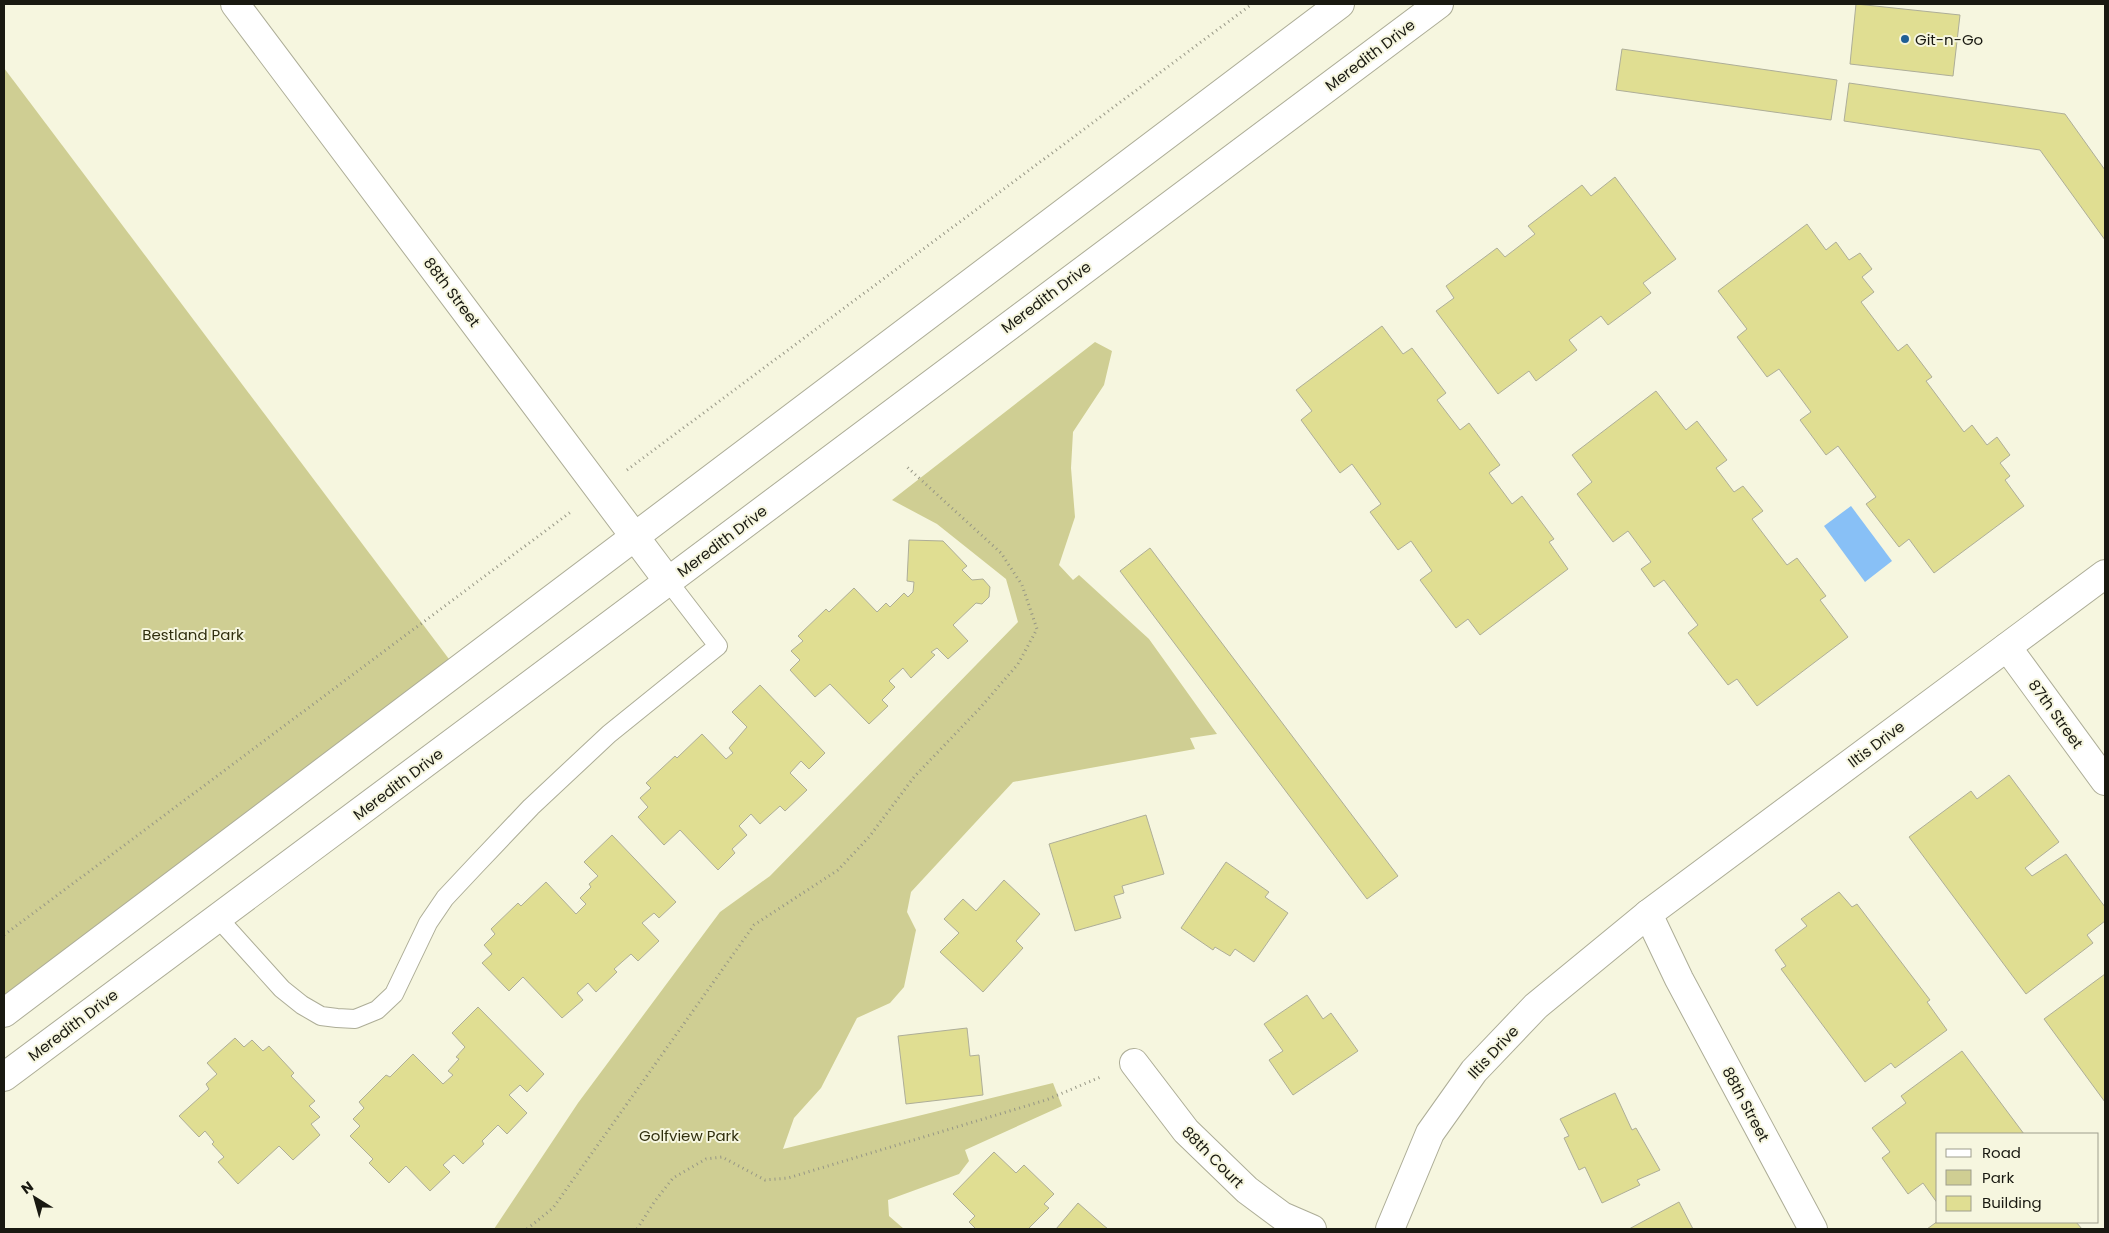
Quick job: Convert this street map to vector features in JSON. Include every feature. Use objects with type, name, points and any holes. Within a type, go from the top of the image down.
[{"type":"main road","name":"88th Street","points":[[235,4],[668,581]]},
{"type":"main road","points":[[4,1013],[1340,4]]},
{"type":"main road","name":"Meredith Drive","points":[[4,1077],[1439,4]]},
{"type":"main road","name":"Iltis Drive","points":[[1390,1229],[1430,1133],[1474,1071],[1536,1006],[1648,914],[2105,574]]},
{"type":"main road","name":"87th Street","points":[[2007,647],[2105,781]]},
{"type":"main road","name":"88th Street","points":[[1648,914],[1679,979],[1813,1229]]},
{"type":"main road","name":"88th Court","points":[[1134,1063],[1186,1131],[1247,1190],[1282,1216],[1312,1229]]},
{"type":"lane","points":[[218,918],[282,989],[302,1005],[321,1016],[355,1019],[377,1010],[394,994],[428,923],[445,898],[531,807],[609,734],[718,646],[668,581]]},
{"type":"path","points":[[527,1229],[552,1208],[563,1194],[754,925],[838,870],[868,837],[914,777],[980,708],[1018,664],[1037,629],[1022,585],[1001,553],[907,466]]},
{"type":"path","points":[[638,1229],[655,1201],[673,1178],[706,1159],[722,1157],[765,1180],[788,1178],[1046,1100],[1134,1063]]},
{"type":"green space","name":"Bestland Park","points":[[4,68],[458,671],[4,1013]]},
{"type":"green space","name":"Golfview Park","points":[[1095,342],[1112,351],[1104,385],[1073,432],[1071,468],[1075,517],[1059,565],[1073,580],[1079,575],[1149,639],[1217,734],[1190,738],[1195,749],[1013,782],[911,892],[907,912],[916,930],[904,987],[890,1003],[857,1018],[821,1088],[794,1118],[783,1149],[1053,1083],[1062,1106],[965,1150],[969,1161],[959,1174],[888,1200],[889,1216],[904,1229],[494,1229],[578,1103],[720,912],[770,876],[1018,622],[1006,579],[937,524],[892,500]]},
{"type":"water","points":[[1851,506],[1892,561],[1865,582],[1824,526]]},
{"type":"building","name":"Git-n-Go","points":[[1856,4],[1960,15],[1953,76],[1850,64]]},
{"type":"building","points":[[1622,49],[1837,80],[1831,120],[1616,90]]},
{"type":"building","points":[[1849,83],[2065,114],[2105,170],[2105,240],[2040,150],[1844,121]]},
{"type":"building","points":[[1615,177],[1676,259],[1643,283],[1651,293],[1608,325],[1601,316],[1569,340],[1577,350],[1536,381],[1529,371],[1498,394],[1436,311],[1454,298],[1446,286],[1497,248],[1505,257],[1535,234],[1528,226],[1582,185],[1591,196]]},
{"type":"building","points":[[1807,224],[1826,250],[1836,242],[1849,260],[1860,253],[1872,269],[1862,277],[1874,292],[1861,302],[1898,351],[1907,344],[1932,377],[1926,381],[1964,432],[1972,425],[1987,445],[1997,437],[2010,455],[2000,463],[2010,476],[2005,480],[2024,506],[1934,573],[1909,539],[1899,547],[1866,504],[1876,497],[1838,446],[1826,455],[1800,420],[1811,412],[1779,369],[1767,377],[1737,337],[1747,329],[1718,291]]},
{"type":"building","points":[[1382,326],[1403,354],[1412,348],[1446,393],[1437,400],[1460,430],[1469,423],[1500,465],[1489,473],[1512,504],[1522,496],[1554,539],[1549,542],[1568,569],[1480,635],[1468,619],[1456,628],[1420,580],[1432,571],[1411,541],[1398,550],[1370,512],[1381,504],[1352,464],[1340,473],[1301,420],[1312,411],[1296,390]]},
{"type":"building","points":[[1656,391],[1686,430],[1697,421],[1727,460],[1716,468],[1734,492],[1743,486],[1763,511],[1752,519],[1787,565],[1797,558],[1826,596],[1820,600],[1848,637],[1757,706],[1737,679],[1728,685],[1688,633],[1698,625],[1664,580],[1654,587],[1641,569],[1651,562],[1628,531],[1613,542],[1577,494],[1592,482],[1572,455]]},
{"type":"building","points":[[909,540],[943,541],[967,566],[962,570],[972,580],[983,579],[990,587],[989,597],[982,604],[976,603],[953,625],[968,641],[948,659],[937,648],[931,652],[935,655],[911,678],[903,668],[889,681],[895,687],[882,700],[888,706],[869,724],[830,684],[815,697],[790,670],[800,660],[791,651],[803,641],[798,636],[826,609],[829,612],[854,588],[877,612],[886,603],[890,607],[904,593],[908,597],[913,592],[914,582],[907,581]]},
{"type":"building","points":[[1150,548],[1398,876],[1367,899],[1120,571]]},
{"type":"building","points":[[760,685],[825,753],[809,769],[801,761],[790,773],[807,790],[785,811],[780,806],[760,824],[751,814],[739,826],[747,835],[732,849],[735,853],[718,870],[680,830],[664,845],[638,817],[648,807],[640,798],[651,788],[646,783],[675,756],[677,758],[702,734],[726,759],[733,753],[729,748],[747,727],[732,712]]},
{"type":"building","points":[[2009,775],[2059,842],[2025,868],[2032,876],[2066,854],[2105,907],[2105,921],[2087,935],[2093,943],[2026,994],[1909,837],[1971,791],[1977,799]]},
{"type":"building","points":[[1146,815],[1164,874],[1122,886],[1124,893],[1114,896],[1121,918],[1075,931],[1049,844]]},
{"type":"building","points":[[612,835],[676,902],[659,918],[654,913],[642,923],[659,941],[638,961],[631,954],[614,969],[617,972],[596,992],[588,983],[577,993],[583,1000],[562,1018],[523,977],[509,991],[482,963],[492,954],[484,945],[495,934],[491,929],[518,903],[521,906],[546,882],[576,914],[586,904],[580,898],[591,887],[589,884],[598,876],[584,862]]},
{"type":"building","points":[[1226,862],[1269,892],[1265,897],[1288,913],[1254,962],[1235,949],[1230,956],[1215,947],[1213,950],[1181,928]]},
{"type":"building","points":[[1004,880],[1040,914],[1016,941],[1023,948],[983,992],[940,952],[959,933],[944,919],[963,899],[976,911]]},
{"type":"building","points":[[1839,892],[1852,907],[1857,904],[1930,1000],[1927,1002],[1947,1030],[1895,1068],[1891,1063],[1865,1082],[1781,969],[1786,966],[1775,950],[1807,926],[1801,919]]},
{"type":"building","points":[[2105,974],[2105,1102],[2044,1019]]},
{"type":"building","points":[[1307,995],[1323,1019],[1331,1013],[1358,1051],[1293,1095],[1269,1060],[1283,1051],[1264,1024]]},
{"type":"building","points":[[478,1007],[544,1074],[527,1092],[520,1085],[509,1095],[527,1113],[507,1134],[498,1125],[482,1141],[484,1144],[463,1164],[454,1155],[443,1165],[450,1172],[430,1191],[406,1166],[389,1183],[369,1163],[373,1159],[350,1136],[360,1126],[353,1119],[364,1108],[359,1102],[386,1075],[390,1077],[413,1054],[443,1084],[453,1075],[448,1071],[459,1059],[456,1057],[465,1047],[452,1033]]},
{"type":"building","points":[[967,1028],[970,1056],[979,1055],[983,1095],[906,1104],[898,1036]]},
{"type":"building","points":[[235,1038],[244,1047],[252,1040],[263,1051],[269,1046],[294,1073],[291,1076],[315,1101],[309,1106],[320,1117],[311,1124],[320,1135],[293,1160],[279,1146],[238,1184],[218,1162],[224,1157],[212,1144],[214,1142],[205,1131],[199,1137],[179,1116],[209,1089],[206,1084],[217,1074],[207,1063]]},
{"type":"building","points":[[1962,1051],[2023,1133],[1936,1133],[1936,1201],[1923,1183],[1908,1194],[1882,1158],[1890,1152],[1872,1128],[1906,1103],[1901,1096]]},
{"type":"building","points":[[1615,1093],[1632,1130],[1636,1128],[1660,1170],[1637,1180],[1640,1185],[1602,1203],[1585,1167],[1579,1170],[1564,1138],[1569,1136],[1560,1119]]},
{"type":"building","points":[[994,1152],[1016,1173],[1024,1165],[1054,1194],[1044,1204],[1049,1208],[1028,1229],[976,1229],[969,1222],[975,1216],[953,1194]]},
{"type":"building","points":[[1679,1202],[1693,1229],[1629,1229]]},
{"type":"building","points":[[1078,1203],[1103,1225],[1108,1229],[1056,1229]]},
{"type":"building","points":[[1936,1222],[2077,1223],[2082,1229],[1927,1229]]},
{"type":"place","name":"Git-n-Go","points":[[1905,39]]}]
